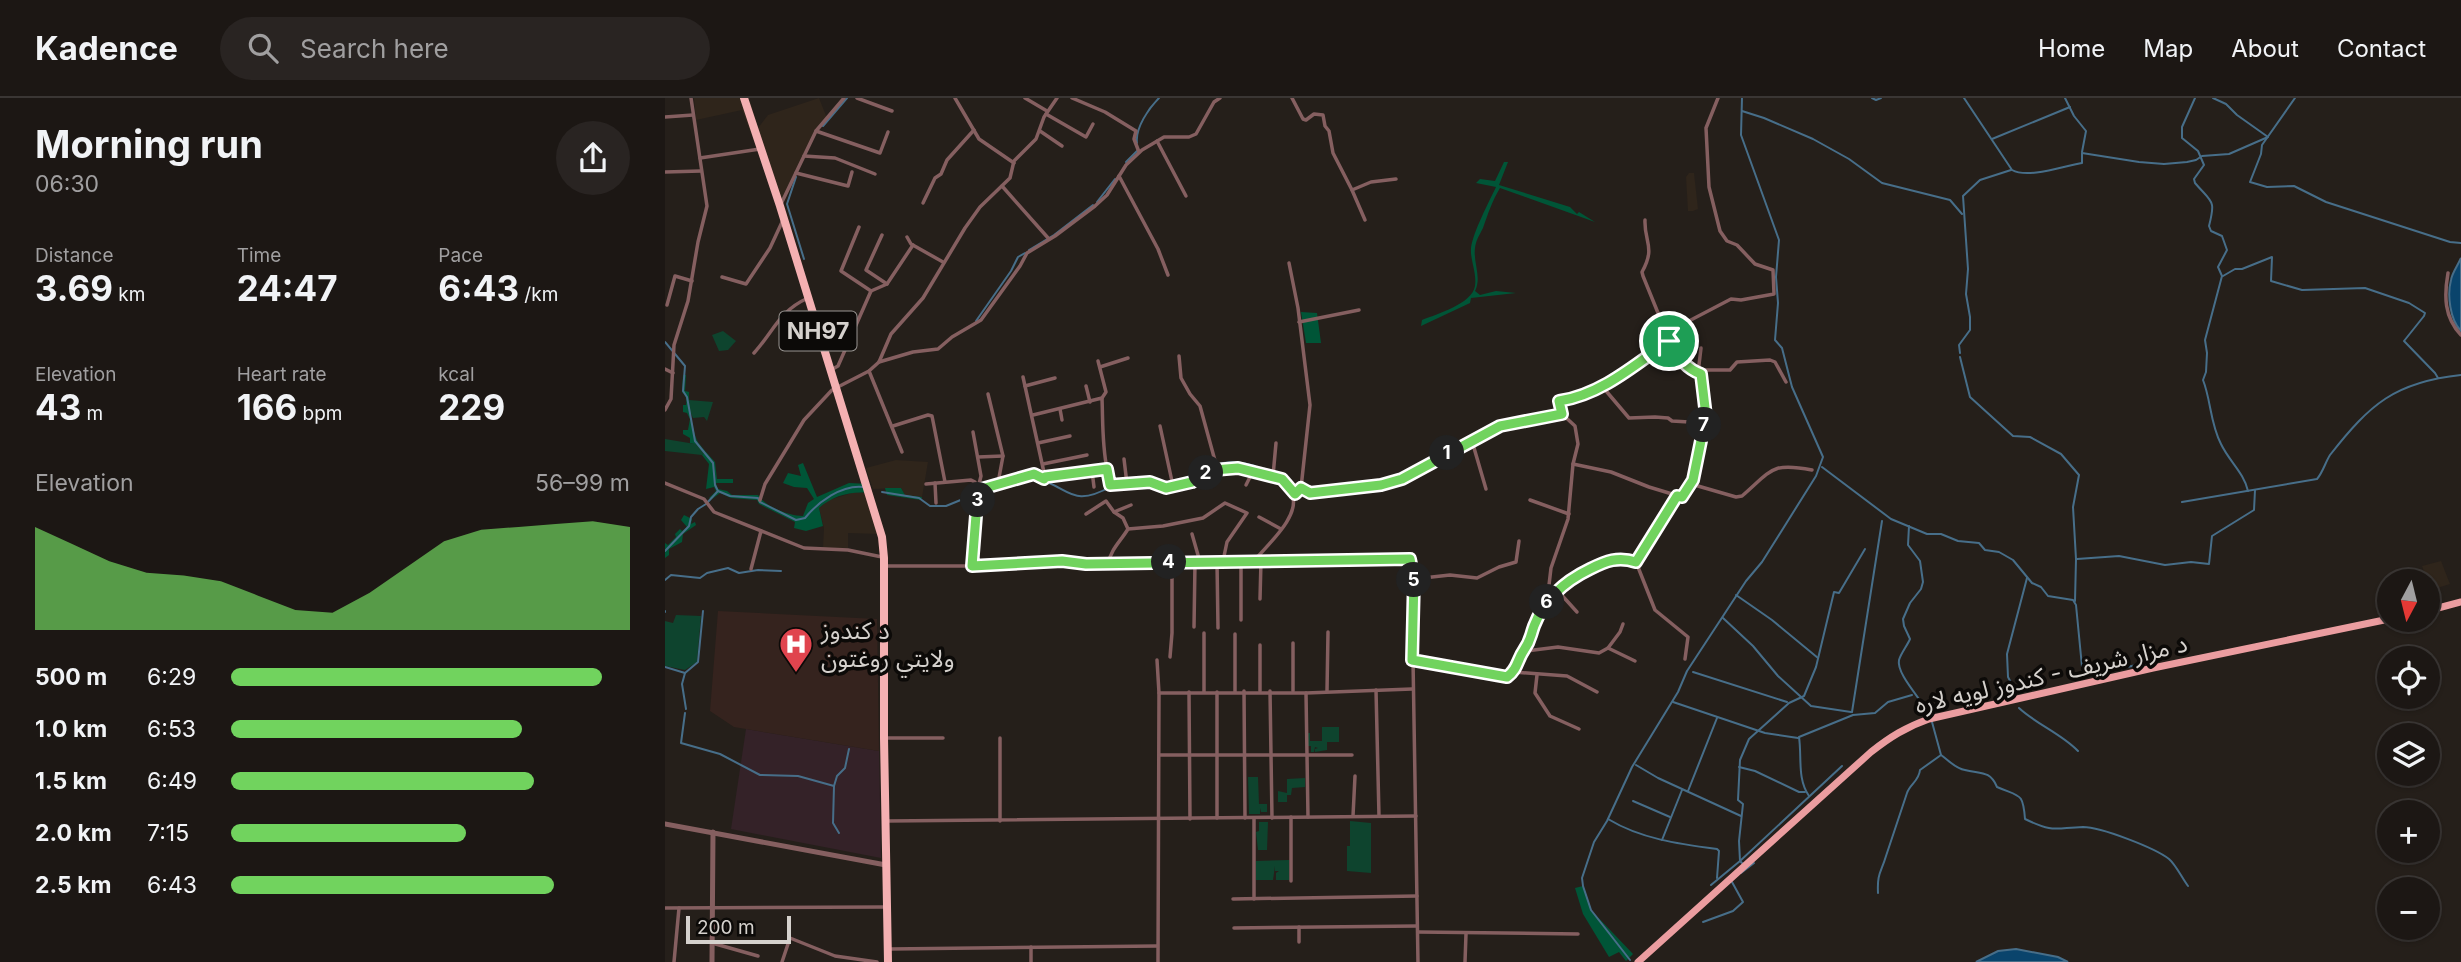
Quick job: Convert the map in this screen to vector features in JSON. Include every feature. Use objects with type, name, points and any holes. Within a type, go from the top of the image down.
[{"type":"highway","name":"NH97","points":[[744,98],[877,516],[884,562]]},
{"type":"highway","points":[[884,562],[884,821],[888,962]]},
{"type":"main road","points":[[2440,608],[2461,603]]},
{"type":"main road","name":"د مزار شریف - کندوز لویه لاره","points":[[1638,962],[1871,752],[1898,731],[1929,719],[2153,668],[2377,622]]},
{"type":"street","points":[[665,410],[671,400],[674,345],[686,310],[707,206],[691,98]]},
{"type":"street","points":[[780,206],[816,131],[843,98]]},
{"type":"street","points":[[857,98],[892,111]]},
{"type":"street","points":[[955,98],[979,139],[1013,163]]},
{"type":"street","points":[[1025,98],[1086,137],[1093,124]]},
{"type":"street","points":[[760,500],[765,484],[797,429],[837,387],[869,371],[879,362],[891,334],[923,298],[943,262],[980,207],[1010,178],[1013,163],[1036,139],[1056,98]]},
{"type":"street","points":[[1072,98],[1136,131],[1134,139],[1139,152]]},
{"type":"street","points":[[879,362],[913,352],[938,349],[952,337],[981,320],[1027,253],[1095,206],[1107,195],[1139,152],[1164,137],[1189,137],[1196,134],[1214,102],[1220,98]]},
{"type":"street","points":[[1293,98],[1303,119],[1307,120],[1314,114],[1323,115],[1333,153],[1365,220]]},
{"type":"street","points":[[1547,602],[1551,568],[1569,514],[1573,464],[1578,444],[1575,426],[1562,414],[1559,401],[1601,386],[1635,367],[1680,333],[1687,322],[1731,299],[1741,300],[1774,294],[1773,270],[1755,264],[1737,245],[1727,241],[1720,231],[1709,187],[1706,128],[1718,98]]},
{"type":"street","points":[[665,117],[693,115]]},
{"type":"street","points":[[923,202],[947,160],[974,130]]},
{"type":"street","points":[[816,131],[880,153],[888,132]]},
{"type":"street","points":[[1040,131],[1062,146]]},
{"type":"street","points":[[1157,141],[1186,196]]},
{"type":"street","points":[[700,158],[760,149]]},
{"type":"street","points":[[804,156],[835,158],[875,174]]},
{"type":"street","points":[[665,172],[702,170]]},
{"type":"street","points":[[796,173],[848,186],[852,172]]},
{"type":"street","points":[[1119,176],[1158,249],[1168,275]]},
{"type":"street","points":[[1352,190],[1371,182],[1396,179]]},
{"type":"street","points":[[1002,186],[1049,239]]},
{"type":"street","points":[[722,277],[746,284],[770,248],[783,218]]},
{"type":"street","points":[[1645,219],[1649,259],[1642,272],[1669,341],[1682,362],[1700,373]]},
{"type":"street","points":[[859,227],[841,271],[871,291]]},
{"type":"street","points":[[882,235],[866,270],[887,284]]},
{"type":"street","points":[[908,237],[913,244],[943,262]]},
{"type":"street","points":[[831,370],[838,366],[871,291],[887,284],[913,244]]},
{"type":"street","points":[[1289,263],[1310,405],[1301,488],[1295,494],[1291,491]]},
{"type":"street","points":[[2448,272],[2447,315],[2461,335]]},
{"type":"street","points":[[667,305],[675,276],[692,281]]},
{"type":"street","points":[[754,353],[769,337],[784,312],[808,298]]},
{"type":"street","points":[[1299,322],[1359,310]]},
{"type":"street","points":[[1573,464],[1611,472],[1682,497],[1691,484],[1705,419],[1700,373],[1701,348]]},
{"type":"street","points":[[1179,356],[1181,378],[1200,406],[1217,469]]},
{"type":"street","points":[[1100,367],[1128,358]]},
{"type":"street","points":[[1098,360],[1106,392],[1102,398],[1102,442],[1110,485],[1150,482],[1166,488],[1192,482],[1217,469],[1238,468],[1282,479],[1295,500],[1294,508],[1288,521],[1254,561]]},
{"type":"street","points":[[1700,373],[1705,370],[1730,370],[1737,362],[1770,360],[1775,362],[1786,382]]},
{"type":"street","points":[[665,369],[673,373]]},
{"type":"street","points":[[869,371],[902,452]]},
{"type":"street","points":[[1023,377],[1045,477]]},
{"type":"street","points":[[1025,386],[1055,378]]},
{"type":"street","points":[[1086,386],[1090,401]]},
{"type":"street","points":[[1601,386],[1629,418],[1655,417],[1689,422],[1705,419]]},
{"type":"street","points":[[988,394],[1003,456],[998,483]]},
{"type":"street","points":[[1033,415],[1102,398]]},
{"type":"street","points":[[1060,409],[1062,420]]},
{"type":"street","points":[[1301,488],[1310,493],[1381,485],[1411,475],[1447,453],[1510,423],[1562,414]]},
{"type":"street","points":[[893,426],[932,416],[946,482]]},
{"type":"street","points":[[1160,426],[1173,486]]},
{"type":"street","points":[[972,566],[981,476],[973,432]]},
{"type":"street","points":[[1038,443],[1070,436]]},
{"type":"street","points":[[1472,441],[1486,489]]},
{"type":"street","points":[[1273,476],[1276,443]]},
{"type":"street","points":[[978,457],[1003,456]]},
{"type":"street","points":[[1043,464],[1087,456]]},
{"type":"street","points":[[1124,459],[1127,484]]},
{"type":"street","points":[[1691,484],[1736,497],[1742,496],[1780,466],[1789,465],[1812,470]]},
{"type":"street","points":[[978,490],[1034,474],[1044,479],[1107,469]]},
{"type":"street","points":[[1091,471],[1094,487]]},
{"type":"street","points":[[1246,485],[1252,473]]},
{"type":"street","points":[[926,484],[971,480],[975,482],[978,490]]},
{"type":"street","points":[[665,483],[704,499],[714,512],[804,548],[848,550],[884,562],[972,566],[1062,561],[1108,564],[1410,559],[1414,579],[1412,660],[1418,962]]},
{"type":"street","points":[[935,483],[936,503]]},
{"type":"street","points":[[1636,562],[1677,496]]},
{"type":"street","points":[[1530,500],[1569,514]]},
{"type":"street","points":[[1086,514],[1103,502],[1123,518],[1128,529]]},
{"type":"street","points":[[1128,529],[1163,526],[1203,518],[1225,503],[1247,513],[1227,542],[1220,561],[1218,628]]},
{"type":"street","points":[[1114,512],[1131,505]]},
{"type":"street","points":[[1259,517],[1281,529]]},
{"type":"street","points":[[1108,564],[1111,551],[1128,529]]},
{"type":"street","points":[[751,569],[761,531]]},
{"type":"street","points":[[1192,534],[1198,562],[1194,627]]},
{"type":"street","points":[[1414,579],[1450,575],[1477,578],[1516,562],[1519,541]]},
{"type":"street","points":[[1412,660],[1507,677],[1514,672],[1524,650],[1529,646],[1534,626],[1547,602],[1558,591],[1581,573],[1608,561],[1620,558],[1636,562]]},
{"type":"street","points":[[1241,561],[1241,620]]},
{"type":"street","points":[[1259,599],[1261,561]]},
{"type":"street","points":[[1170,657],[1173,633],[1172,562]]},
{"type":"street","points":[[1636,562],[1655,610],[1688,637],[1685,659]]},
{"type":"street","points":[[1558,591],[1577,612]]},
{"type":"street","points":[[1524,650],[1558,648],[1599,653],[1608,648],[1623,624]]},
{"type":"street","points":[[1327,691],[1328,632]]},
{"type":"street","points":[[1204,633],[1204,692]]},
{"type":"street","points":[[1235,634],[1235,692]]},
{"type":"street","points":[[1293,643],[1293,691]]},
{"type":"street","points":[[1260,645],[1260,691]]},
{"type":"street","points":[[1608,648],[1635,661]]},
{"type":"street","points":[[1157,660],[1157,962]]},
{"type":"street","points":[[1514,672],[1567,676],[1597,692]]},
{"type":"street","points":[[1537,675],[1535,693],[1551,716],[1579,729]]},
{"type":"street","points":[[1377,690],[1379,816]]},
{"type":"street","points":[[1159,693],[1413,690]]},
{"type":"street","points":[[1244,691],[1245,818]]},
{"type":"street","points":[[1270,691],[1272,818]]},
{"type":"street","points":[[1189,692],[1190,819]]},
{"type":"street","points":[[1217,692],[1217,818]]},
{"type":"street","points":[[1306,693],[1308,817]]},
{"type":"street","points":[[884,738],[943,738]]},
{"type":"street","points":[[1000,738],[1000,821]]},
{"type":"street","points":[[1159,755],[1352,755]]},
{"type":"street","points":[[1353,816],[1355,776]]},
{"type":"street","points":[[884,821],[1416,816]]},
{"type":"street","points":[[1290,817],[1291,881]]},
{"type":"street","points":[[1254,818],[1254,899]]},
{"type":"street","points":[[665,824],[886,865]]},
{"type":"street","points":[[712,962],[713,832]]},
{"type":"street","points":[[1233,899],[1417,895]]},
{"type":"street","points":[[665,908],[888,907]]},
{"type":"street","points":[[674,962],[679,908]]},
{"type":"street","points":[[1234,928],[1418,926]]},
{"type":"street","points":[[1299,927],[1299,942]]},
{"type":"street","points":[[1418,932],[1578,934]]},
{"type":"street","points":[[1465,962],[1466,934]]},
{"type":"street","points":[[782,962],[790,938],[835,956],[877,962]]},
{"type":"street","points":[[712,943],[758,956]]},
{"type":"street","points":[[888,948],[1157,946]]},
{"type":"street","points":[[1031,947],[1031,962]]},
{"type":"shaded area","points":[[694,98],[749,98],[758,128],[768,115],[819,98],[827,118],[815,130],[779,207],[742,110],[696,120]]},
{"type":"shaded area","points":[[1689,173],[1694,173],[1698,209],[1693,211],[1688,211],[1686,177]]},
{"type":"shaded area","points":[[896,460],[928,462],[922,497],[905,495],[901,488],[873,489],[866,468]]},
{"type":"shaded area","points":[[855,492],[869,493],[879,534],[848,533],[848,549],[823,548],[824,528],[819,508],[829,500]]},
{"type":"shaded area","points":[[2441,561],[2450,584],[2440,587],[2440,569],[2423,569],[2422,566]]},
{"type":"shaded area","name":"د کندوز ولایتي روغتون","points":[[718,611],[877,619],[879,751],[734,727],[710,711]]},
{"type":"shaded area","points":[[746,729],[879,751],[881,858],[731,829]]},
{"type":"green space","points":[[1504,162],[1508,162],[1499,185],[1570,207],[1577,214],[1579,212],[1595,222],[1500,188],[1475,245],[1478,280],[1475,291],[1480,295],[1496,291],[1516,293],[1471,298],[1470,303],[1421,326],[1422,320],[1453,308],[1472,292],[1475,281],[1472,241],[1496,187],[1476,183],[1480,179],[1495,181]]},
{"type":"green space","points":[[1301,312],[1317,313],[1321,343],[1306,343]]},
{"type":"green space","points":[[723,331],[736,341],[728,350],[719,351],[712,335]]},
{"type":"green space","points":[[683,375],[686,375],[685,391],[689,392],[691,418],[698,442],[695,444],[690,443],[690,438],[683,434],[683,430],[688,430],[690,419],[687,413],[683,412],[686,401],[682,392]]},
{"type":"green space","points":[[689,400],[713,402],[707,421],[704,417],[693,418]]},
{"type":"green space","points":[[665,439],[695,444],[698,442],[706,452],[702,455],[665,451]]},
{"type":"green space","points":[[706,452],[715,462],[717,479],[733,479],[733,483],[716,483],[718,489],[732,495],[758,495],[772,507],[791,514],[803,516],[808,503],[814,499],[807,488],[783,483],[788,473],[801,476],[798,465],[803,463],[817,497],[849,483],[869,484],[869,493],[842,495],[824,504],[819,508],[823,526],[806,531],[794,528],[795,522],[759,504],[757,500],[731,498],[720,493],[712,499],[709,498],[716,491],[714,487],[706,489],[709,464],[702,455]]},
{"type":"green space","points":[[885,488],[901,488],[905,495],[922,497],[921,500],[887,495]]},
{"type":"green space","points":[[684,515],[692,519],[691,524],[695,522],[696,525],[683,534],[682,542],[669,549],[669,555],[665,558],[665,543],[668,545],[680,529],[682,531],[687,527],[681,520]]},
{"type":"green space","points":[[676,615],[701,616],[697,662],[685,670],[665,666],[665,621],[673,623]]},
{"type":"green space","points":[[1322,727],[1339,727],[1339,742],[1327,742],[1327,750],[1315,752],[1318,748],[1315,747],[1314,752],[1311,752],[1308,733],[1310,741],[1322,741]]},
{"type":"green space","points":[[1248,777],[1258,777],[1259,804],[1267,804],[1267,812],[1261,812],[1260,808],[1260,814],[1249,814]]},
{"type":"green space","points":[[1305,778],[1305,787],[1292,788],[1291,795],[1287,795],[1287,802],[1278,802],[1278,791],[1287,793],[1287,779]]},
{"type":"green space","points":[[1350,821],[1371,823],[1371,873],[1347,871]]},
{"type":"green space","points":[[1259,822],[1268,822],[1267,850],[1258,850],[1256,832],[1259,831]]},
{"type":"green space","points":[[1289,860],[1289,880],[1276,880],[1276,873],[1279,871],[1275,871],[1275,866],[1273,880],[1256,880],[1256,861]]},
{"type":"green space","points":[[1583,886],[1591,910],[1633,954],[1626,961],[1619,952],[1609,957],[1583,914],[1575,888]]},
{"type":"water","points":[[2461,258],[2461,331],[2452,314],[2449,293],[2452,277]]},
{"type":"water","points":[[2016,949],[2058,957],[2068,962],[1976,962],[1998,951]]},
{"type":"waterway","points":[[823,126],[847,98]]},
{"type":"waterway","points":[[1137,143],[1140,125],[1159,98]]},
{"type":"waterway","points":[[1630,960],[1591,910],[1583,886],[1582,878],[1594,842],[1607,821],[1632,767],[1678,692],[1687,671],[1746,581],[1762,562],[1816,476],[1823,457],[1792,387],[1782,348],[1775,340],[1779,240],[1741,135],[1742,98]]},
{"type":"waterway","points":[[1872,98],[1881,98]]},
{"type":"waterway","points":[[1964,98],[2012,170],[2027,173],[2082,163],[2082,153],[2139,162],[2187,162],[2202,156],[2229,154],[2268,137],[2226,104],[2213,98]]},
{"type":"waterway","points":[[2065,98],[2086,131],[2082,152]]},
{"type":"waterway","points":[[2195,98],[2182,127],[2182,138],[2198,151],[2204,165],[2194,179],[2195,183],[2211,202],[2209,226],[2211,231],[2222,236],[2227,250],[2218,267],[2222,276],[2205,340],[2207,353],[2203,380],[2217,436],[2248,491]]},
{"type":"waterway","points":[[2295,98],[2262,145],[2250,182],[2267,187],[2294,186],[2326,202],[2450,242],[2461,243]]},
{"type":"waterway","points":[[1992,139],[2070,107]]},
{"type":"waterway","points":[[1742,111],[1813,139],[1849,159],[1882,183],[1950,200],[1962,214]]},
{"type":"waterway","points":[[1126,162],[1137,151]]},
{"type":"waterway","points":[[1960,353],[1959,345],[1970,330],[1966,294],[1968,269],[1963,196],[1980,180],[2011,170]]},
{"type":"waterway","points":[[796,177],[787,204],[804,259]]},
{"type":"waterway","points":[[1097,202],[1115,179]]},
{"type":"waterway","points":[[1029,250],[1054,235],[1093,205]]},
{"type":"waterway","points":[[976,321],[1018,257],[1025,253]]},
{"type":"waterway","points":[[2223,276],[2235,269],[2242,269],[2272,257],[2271,281],[2302,290],[2365,288],[2409,303],[2425,313],[2404,341],[2438,378]]},
{"type":"waterway","points":[[665,342],[685,366],[683,391],[687,397],[695,441],[713,463],[718,491],[730,496],[758,498],[760,502],[796,520],[805,518],[824,500],[839,491],[864,487]]},
{"type":"waterway","points":[[1960,357],[1970,397],[2013,436],[2030,437],[2061,454],[2079,475],[2073,507],[2075,601]]},
{"type":"waterway","points":[[2182,502],[2317,479],[2344,437],[2386,398],[2418,383],[2461,375]]},
{"type":"waterway","points":[[1165,484],[1219,464],[1229,462],[1255,466]]},
{"type":"waterway","points":[[1822,467],[1891,519],[1927,534],[1941,534],[1958,541],[1979,543],[1985,550],[1999,552],[2013,560],[2032,583],[2041,587],[2048,596],[2073,600],[2076,605],[2083,677],[2154,661]]},
{"type":"waterway","points":[[997,486],[1008,487],[1035,479],[1078,496],[1098,493],[1112,486]]},
{"type":"waterway","points":[[882,492],[919,498],[930,506],[946,506],[985,490]]},
{"type":"waterway","points":[[2077,559],[2119,556],[2165,565],[2191,562],[2209,564],[2212,536],[2254,510],[2255,490]]},
{"type":"waterway","points":[[665,551],[689,526],[691,517],[698,509],[718,491]]},
{"type":"waterway","points":[[1852,712],[1882,521]]},
{"type":"waterway","points":[[1909,526],[1908,545],[1920,561],[1923,582],[1903,619],[1910,639],[1900,657],[1899,666],[1905,680],[1929,714]]},
{"type":"waterway","points":[[1742,863],[1739,841],[1743,804],[1738,800],[1740,760],[1749,739],[1789,703],[1804,696],[1816,667],[1834,592],[1839,593],[1865,549]]},
{"type":"waterway","points":[[665,580],[671,575],[700,578],[707,573],[728,568],[739,573],[781,571]]},
{"type":"waterway","points":[[2015,690],[2008,677],[2007,654],[2027,578]]},
{"type":"waterway","points":[[1736,595],[1772,620],[1818,658]]},
{"type":"waterway","points":[[685,673],[698,662],[703,611]]},
{"type":"waterway","points":[[1723,618],[1753,646],[1778,676],[1811,706],[1851,712]]},
{"type":"waterway","points":[[665,667],[685,673],[682,684],[686,709]]},
{"type":"waterway","points":[[1693,672],[1787,702]]},
{"type":"waterway","points":[[1809,796],[1801,775],[1799,737],[1853,715],[1875,713],[1888,702],[1912,695]]},
{"type":"waterway","points":[[1673,702],[1765,733],[1798,738]]},
{"type":"waterway","points":[[2019,708],[2078,751]]},
{"type":"waterway","points":[[685,713],[681,743],[720,754],[760,775],[798,776],[834,786]]},
{"type":"waterway","points":[[1688,791],[1717,718]]},
{"type":"waterway","points":[[1932,722],[1941,755],[1958,768],[1988,775],[1997,787],[2019,797],[2025,819],[2048,828],[2091,828],[2140,844],[2169,859],[2188,886]]},
{"type":"waterway","points":[[839,833],[833,823],[834,786],[837,776],[845,768],[849,749]]},
{"type":"waterway","points":[[1878,893],[1880,873],[1908,790],[1920,770],[1941,755]]},
{"type":"waterway","points":[[1636,765],[1741,816]]},
{"type":"waterway","points":[[1711,885],[1842,766]]},
{"type":"waterway","points":[[1739,767],[1755,771],[1799,792],[1805,792]]},
{"type":"waterway","points":[[1662,840],[1682,790]]},
{"type":"waterway","points":[[1633,801],[1670,817]]},
{"type":"waterway","points":[[1608,819],[1647,836],[1717,849],[1717,878]]},
{"type":"waterway","points":[[1741,873],[1754,863]]},
{"type":"waterway","points":[[1703,922],[1733,911],[1743,902],[1732,882]]},
{"type":"place","name":"د کندوز ولایتي روغتون","points":[[796,674]]},
{"type":"route","points":[[1669,341],[1682,362],[1701,374],[1706,416],[1693,480],[1682,497],[1677,496],[1636,562],[1620,558],[1594,567],[1568,582],[1547,602],[1534,626],[1529,646],[1524,650],[1514,672],[1507,677],[1412,660],[1414,579],[1410,559],[1086,564],[1062,561],[972,566],[978,490],[990,485],[1008,483],[1034,474],[1044,479],[1107,469],[1108,483],[1112,486],[1150,482],[1166,488],[1192,482],[1217,469],[1238,468],[1282,479],[1295,494],[1301,488],[1310,493],[1381,485],[1411,475],[1500,426],[1562,414],[1559,401],[1601,386],[1635,367],[1669,341]]}]
